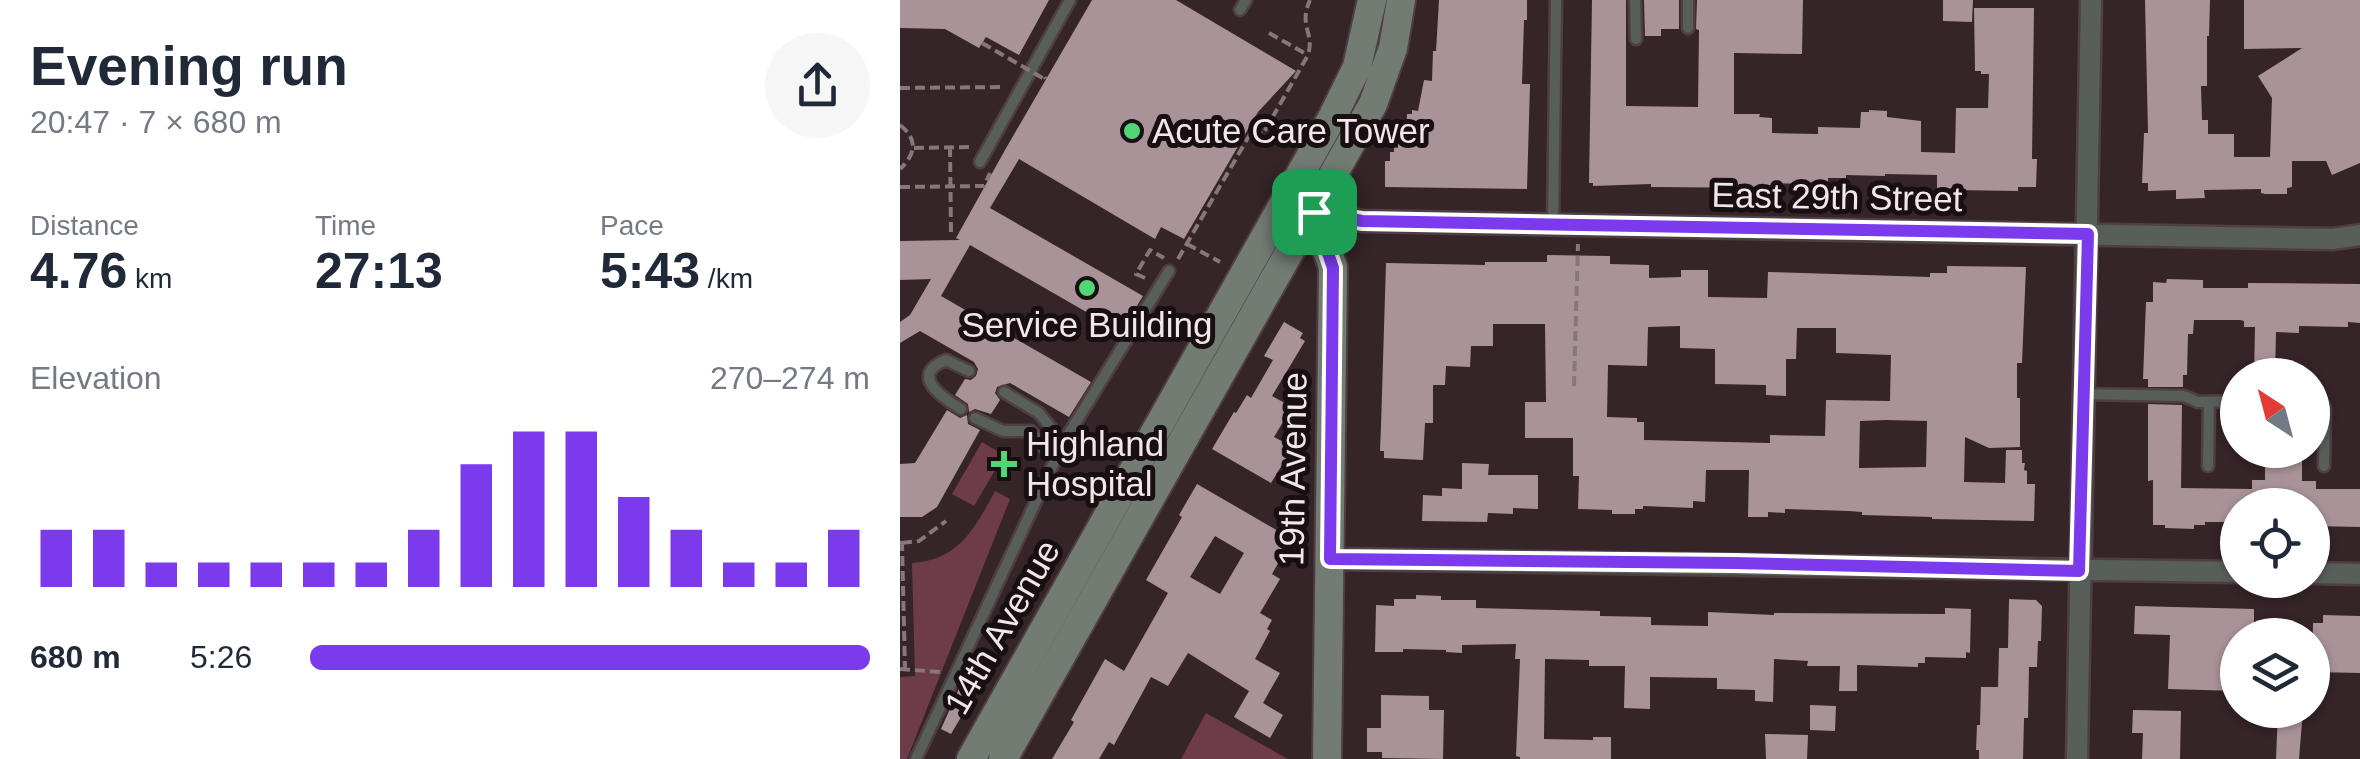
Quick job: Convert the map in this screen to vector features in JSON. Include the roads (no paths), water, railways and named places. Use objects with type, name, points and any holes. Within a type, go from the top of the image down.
[{"type":"main road","name":"14th Avenue","points":[[970,759],[1334,116],[1358,66],[1372,0]]},
{"type":"main road","name":"14th Avenue","points":[[1003,759],[1373,104],[1393,48],[1401,0]]},
{"type":"main road","points":[[1288,197],[1314,212]]},
{"type":"main road","name":"19th Avenue","points":[[1314,212],[1333,268],[1326,759]]},
{"type":"street","points":[[2077,759],[2091,0]]},
{"type":"street","name":"East 29th Street","points":[[1314,212],[1362,221],[2333,239],[2360,235]]},
{"type":"street","points":[[1330,559],[2220,572]]},
{"type":"street","points":[[2330,574],[2360,574]]},
{"type":"lane","points":[[980,162],[1070,0]]},
{"type":"lane","points":[[1554,224],[1556,0]]},
{"type":"lane","points":[[1636,0],[1636,39]]},
{"type":"lane","points":[[1688,0],[1688,28]]},
{"type":"lane","points":[[916,759],[1063,443],[1168,271]]},
{"type":"lane","points":[[961,409],[936,394],[931,371],[946,360],[969,371]]},
{"type":"lane","points":[[1004,392],[1039,413],[1063,443]]},
{"type":"lane","points":[[2084,394],[2184,396],[2198,402],[2220,402]]},
{"type":"lane","points":[[2208,466],[2209,402]]},
{"type":"lane","points":[[975,418],[1003,431],[1032,431],[1055,461]]},
{"type":"place","name":"Acute Care Tower","points":[[1132,131]]},
{"type":"place","name":"Service Building","points":[[1087,288]]},
{"type":"place","name":"Highland Hospital","points":[[1004,464]]}]
